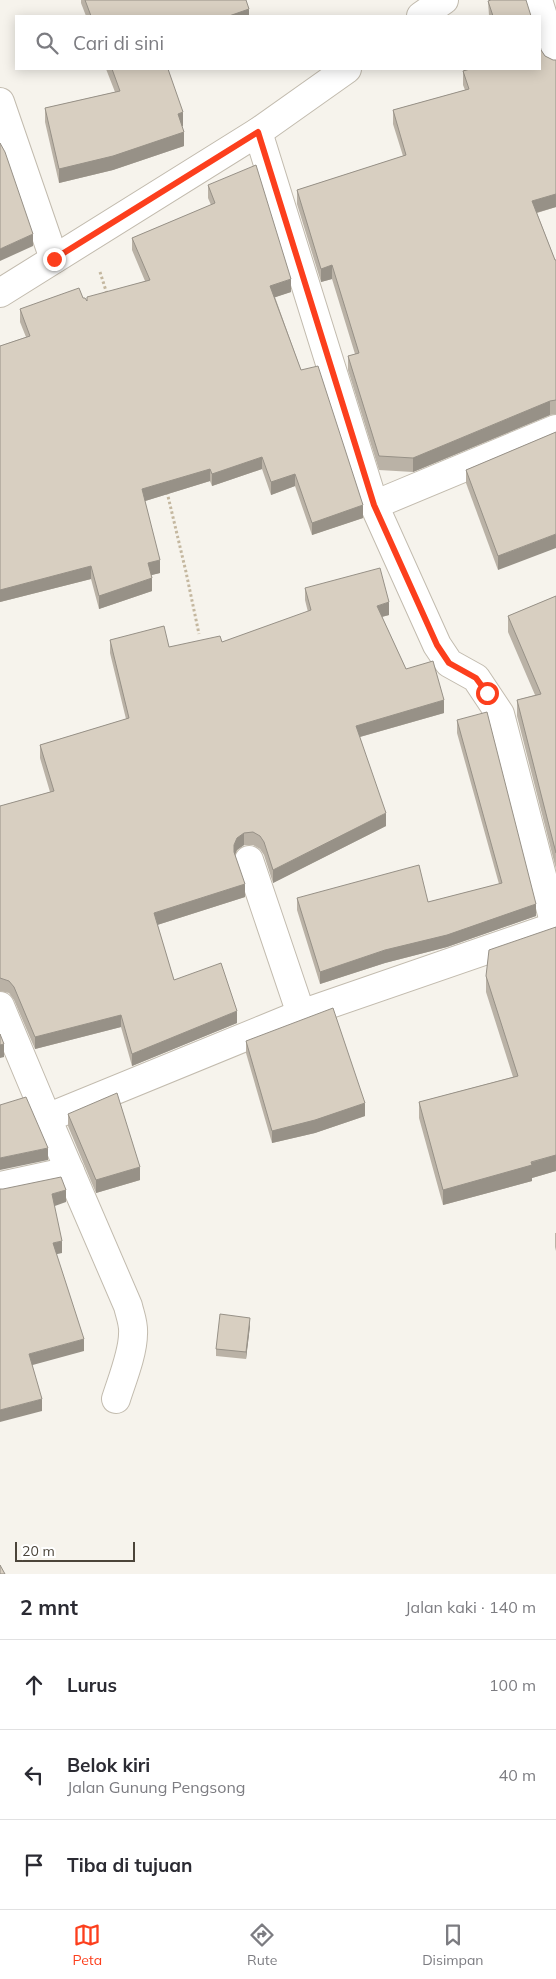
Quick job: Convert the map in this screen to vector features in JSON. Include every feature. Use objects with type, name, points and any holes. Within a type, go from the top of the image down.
[{"type":"street","points":[[422,15],[444,0]]},
{"type":"street","points":[[538,0],[556,59]]},
{"type":"street","points":[[0,293],[258,132],[346,70]]},
{"type":"street","points":[[0,102],[54,259]]},
{"type":"street","points":[[47,1118],[301,1014],[556,926],[500,714],[476,678],[449,663],[437,645],[374,505],[258,132]]},
{"type":"street","points":[[374,505],[556,429]]},
{"type":"street","points":[[249,860],[301,1014]]},
{"type":"street","points":[[0,1006],[128,1306],[133,1334],[116,1399]]},
{"type":"street","points":[[0,1186],[70,1171]]},
{"type":"path","points":[[88,238],[110,302]]},
{"type":"path","points":[[166,488],[199,634]]},
{"type":"building","points":[[85,0],[246,0],[249,9],[232,15],[91,15]]},
{"type":"building","points":[[526,0],[531,15],[493,15],[488,1]]},
{"type":"building","points":[[541,50],[545,56],[556,60],[556,194],[532,201],[556,260],[556,400],[413,458],[379,456],[348,356],[359,353],[332,265],[321,269],[297,190],[406,155],[393,110],[469,89],[463,71],[541,70]]},
{"type":"building","points":[[112,70],[168,70],[183,112],[178,114],[184,132],[113,156],[59,169],[45,108],[120,91]]},
{"type":"building","points":[[0,143],[5,152],[33,234],[0,249]]},
{"type":"building","points":[[256,165],[291,279],[270,286],[301,370],[318,366],[363,505],[312,523],[295,474],[271,482],[262,457],[212,474],[210,469],[142,489],[160,560],[148,563],[152,578],[99,596],[91,566],[0,590],[0,346],[30,336],[20,309],[79,288],[83,298],[87,301],[87,297],[150,280],[132,238],[215,203],[208,185]]},
{"type":"building","points":[[556,432],[556,534],[498,556],[466,470]]},
{"type":"building","points":[[380,568],[389,602],[377,606],[406,669],[433,661],[444,700],[356,726],[386,813],[273,870],[264,842],[260,836],[253,832],[244,833],[237,838],[234,852],[245,884],[154,913],[174,980],[221,963],[237,1011],[132,1054],[121,1015],[35,1037],[14,987],[9,981],[0,978],[0,806],[54,791],[40,745],[129,718],[110,640],[164,626],[169,647],[220,636],[222,642],[311,610],[305,588]]},
{"type":"building","points":[[556,596],[556,853],[517,700],[541,694],[508,616]]},
{"type":"building","points":[[487,712],[536,904],[447,935],[385,950],[320,972],[297,898],[419,865],[428,902],[502,883],[457,720]]},
{"type":"building","points":[[556,927],[556,1155],[531,1162],[532,1165],[443,1190],[419,1102],[518,1076],[486,976],[489,950]]},
{"type":"building","points":[[333,1008],[365,1103],[315,1120],[272,1131],[246,1041]]},
{"type":"building","points":[[0,1034],[4,1044],[0,1045]]},
{"type":"building","points":[[117,1093],[140,1167],[96,1180],[68,1114]]},
{"type":"building","points":[[26,1097],[48,1148],[0,1158],[0,1105]]},
{"type":"building","points":[[61,1177],[66,1190],[52,1194],[62,1241],[53,1243],[84,1339],[29,1354],[42,1399],[0,1410],[0,1189]]},
{"type":"building","points":[[220,1314],[250,1318],[246,1352],[216,1349]]},
{"type":"building","points":[[0,1565],[5,1574],[0,1574]]},
{"type":"route","points":[[54,259],[258,132],[374,505],[437,645],[449,663],[476,678],[487,693]]}]
